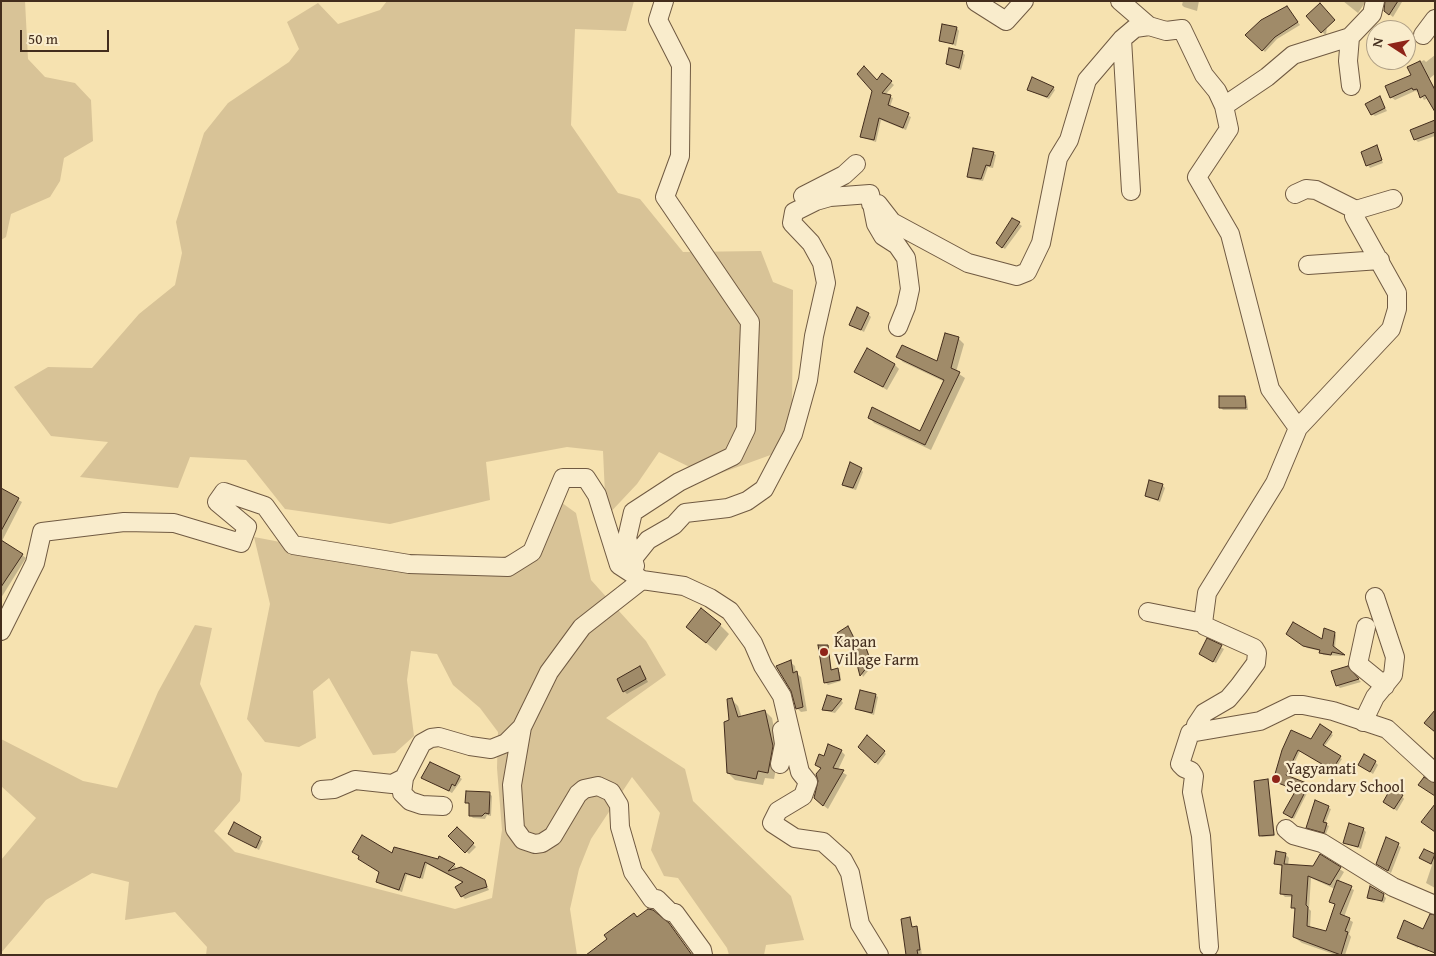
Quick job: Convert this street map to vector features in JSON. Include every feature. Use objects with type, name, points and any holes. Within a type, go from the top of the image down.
[{"type":"street","points":[[642,580],[632,560],[627,538],[632,512],[679,482],[733,456],[746,429],[750,322],[664,197],[680,156],[681,65],[658,20],[664,1]]},
{"type":"street","points":[[976,2],[1006,21],[1024,1]]},
{"type":"street","points":[[1120,1],[1149,26],[1166,31],[1182,29],[1204,75],[1217,91],[1224,106],[1229,129],[1197,177],[1230,234],[1270,389],[1298,428]]},
{"type":"street","points":[[1224,106],[1266,77],[1293,54],[1350,38],[1372,14],[1375,1]]},
{"type":"street","points":[[1423,35],[1435,19]]},
{"type":"street","points":[[871,204],[878,204],[892,222],[968,263],[1017,276],[1027,272],[1041,243],[1058,158],[1069,140],[1087,80],[1122,39],[1136,28],[1149,26]]},
{"type":"street","points":[[1350,38],[1348,61],[1351,86]]},
{"type":"street","points":[[1122,39],[1132,191]]},
{"type":"street","points":[[856,164],[844,175],[787,204],[787,212],[794,212],[816,201],[840,196],[870,194],[876,224],[884,236],[903,251],[906,258],[910,289],[898,327]]},
{"type":"street","points":[[1295,194],[1306,189],[1316,190],[1356,210],[1393,199]]},
{"type":"street","points":[[1203,623],[1207,593],[1275,483],[1298,428],[1391,329],[1397,309],[1397,293],[1354,216],[1356,210]]},
{"type":"street","points":[[632,560],[648,540],[674,525],[685,513],[728,508],[747,501],[764,489],[773,476],[794,434],[808,380],[814,336],[826,283],[822,263],[811,243],[792,223],[794,212]]},
{"type":"street","points":[[1308,265],[1380,260]]},
{"type":"street","points":[[1,631],[35,563],[42,532],[124,522],[174,523],[242,543],[248,527],[216,502],[224,492],[265,506],[293,545],[409,564],[508,567],[532,552],[563,478],[586,478],[596,495],[619,565],[642,580],[684,586],[710,598],[730,611],[753,643],[782,696],[800,772],[808,782],[803,796],[778,811],[772,822],[795,838],[823,842],[843,860],[850,873],[860,924],[879,955]]},
{"type":"street","points":[[642,580],[582,627],[549,672],[522,727],[512,785],[516,828],[523,840],[536,844],[548,840],[578,794],[591,787],[605,788],[616,798],[620,827],[633,872],[652,899],[657,898],[670,912],[675,913],[702,950],[702,955]]},
{"type":"street","points":[[1363,722],[1375,697],[1393,675],[1395,657],[1375,598]]},
{"type":"street","points":[[1148,612],[1203,623],[1205,626],[1254,648],[1257,653],[1256,663],[1239,686],[1228,699],[1204,713],[1196,724],[1195,732]]},
{"type":"street","points":[[1366,627],[1358,664],[1385,686]]},
{"type":"street","points":[[774,684],[772,692],[780,719],[784,744],[780,764]]},
{"type":"street","points":[[1209,947],[1201,836],[1192,792],[1194,776],[1192,771],[1180,764],[1190,733],[1260,721],[1294,706],[1333,711],[1387,728],[1435,772]]},
{"type":"street","points":[[444,806],[422,806],[410,801],[402,793],[404,778],[422,743],[431,738],[439,737],[470,746],[491,749],[506,743],[522,727]]},
{"type":"street","points":[[321,790],[334,789],[355,780],[392,784],[404,778]]},
{"type":"street","points":[[1286,829],[1293,835],[1322,843],[1393,887],[1435,905]]},
{"type":"shaded area","points":[[1,1],[25,1],[28,59],[45,77],[75,83],[91,100],[93,141],[64,158],[60,181],[50,197],[11,214],[6,237],[1,240]]},
{"type":"shaded area","points":[[387,1],[634,1],[626,31],[575,29],[571,125],[618,193],[640,199],[683,252],[761,251],[773,282],[793,290],[792,417],[776,453],[710,477],[659,452],[637,484],[606,517],[603,451],[567,447],[486,462],[490,500],[390,524],[285,509],[246,460],[190,457],[178,488],[80,477],[108,442],[51,436],[14,387],[48,367],[92,368],[139,314],[175,285],[182,253],[176,222],[204,133],[228,103],[289,62],[299,49],[287,22],[318,3],[338,24],[380,10]]},
{"type":"shaded area","points":[[558,500],[576,513],[591,580],[646,641],[666,675],[606,718],[685,769],[693,801],[791,896],[804,940],[766,945],[764,955],[729,955],[727,948],[678,878],[664,876],[651,850],[660,813],[632,777],[591,839],[579,869],[570,909],[577,955],[206,955],[207,947],[175,912],[125,920],[129,882],[92,873],[46,900],[1,953],[1,860],[36,818],[1,786],[1,739],[83,781],[117,788],[158,692],[195,625],[212,628],[200,684],[242,774],[240,801],[214,831],[235,852],[455,909],[492,898],[502,830],[497,768],[498,732],[480,708],[453,685],[437,654],[411,651],[407,680],[414,736],[395,753],[373,755],[329,678],[313,691],[316,738],[299,747],[265,742],[247,719],[270,604],[254,537],[391,563],[479,564],[531,548]]},
{"type":"building","points":[[1385,1],[1398,1],[1389,15],[1384,11]]},
{"type":"building","points":[[1320,3],[1335,20],[1321,33],[1306,16]]},
{"type":"building","points":[[1287,6],[1298,22],[1275,37],[1262,51],[1245,35],[1261,20]]},
{"type":"building","points":[[942,24],[957,27],[953,44],[939,41]]},
{"type":"building","points":[[949,48],[963,51],[959,68],[946,64]]},
{"type":"building","points":[[1420,61],[1435,90],[1435,112],[1425,95],[1420,98],[1417,89],[1413,90],[1412,88],[1390,98],[1385,86],[1411,75],[1408,70],[1416,70],[1416,63]]},
{"type":"building","points":[[864,66],[877,80],[882,73],[892,81],[882,93],[891,95],[888,105],[909,113],[903,128],[879,118],[874,140],[860,137],[872,91],[857,74]]},
{"type":"building","points":[[1032,77],[1054,87],[1047,97],[1027,90]]},
{"type":"building","points":[[1380,96],[1385,108],[1371,115],[1365,104]]},
{"type":"building","points":[[1435,120],[1435,132],[1414,140],[1410,130]]},
{"type":"building","points":[[1377,145],[1382,160],[1366,166],[1361,152]]},
{"type":"building","points":[[973,148],[994,152],[990,166],[986,165],[981,179],[967,177]]},
{"type":"building","points":[[1012,218],[1020,222],[1002,248],[996,243]]},
{"type":"building","points":[[857,307],[869,313],[861,330],[849,325]]},
{"type":"building","points":[[945,333],[959,337],[951,368],[960,372],[925,445],[868,418],[872,407],[920,431],[944,380],[896,357],[902,345],[937,361]]},
{"type":"building","points":[[867,348],[895,364],[883,387],[854,372]]},
{"type":"building","points":[[1219,396],[1245,396],[1246,408],[1219,408]]},
{"type":"building","points":[[850,462],[862,468],[853,488],[842,485]]},
{"type":"building","points":[[1149,480],[1163,484],[1158,500],[1145,496]]},
{"type":"building","points":[[1,488],[19,498],[1,531]]},
{"type":"building","points":[[1,540],[23,554],[1,587]]},
{"type":"building","points":[[701,608],[721,624],[706,643],[686,627]]},
{"type":"building","points":[[1293,622],[1322,639],[1324,628],[1335,632],[1333,646],[1345,655],[1332,652],[1331,655],[1319,653],[1320,650],[1303,646],[1286,634]]},
{"type":"building","points":[[848,626],[855,640],[844,645],[837,633]]},
{"type":"building","points":[[1207,638],[1222,645],[1213,662],[1199,654]]},
{"type":"building","points":[[864,642],[871,662],[860,676],[852,645]]},
{"type":"building","points":[[818,645],[828,645],[831,670],[838,668],[840,680],[824,683]]},
{"type":"building","points":[[791,660],[793,673],[797,671],[803,707],[796,709],[791,691],[776,666]]},
{"type":"building","points":[[640,666],[646,679],[623,692],[617,679]]},
{"type":"building","points":[[1348,666],[1359,679],[1336,686],[1331,671]]},
{"type":"building","points":[[860,690],[876,694],[872,713],[855,709]]},
{"type":"building","points":[[827,695],[842,699],[832,711],[822,710]]},
{"type":"building","points":[[732,698],[738,717],[765,710],[773,746],[768,773],[758,771],[756,779],[727,773],[724,722],[729,720],[727,699]]},
{"type":"building","points":[[1435,710],[1435,732],[1424,723]]},
{"type":"building","points":[[1320,724],[1332,732],[1323,745],[1341,756],[1332,770],[1298,750],[1286,775],[1309,784],[1292,818],[1283,813],[1296,790],[1273,781],[1282,750],[1291,730],[1311,739]]},
{"type":"building","points":[[867,735],[885,751],[875,763],[858,747]]},
{"type":"building","points":[[828,744],[842,750],[833,768],[844,770],[823,806],[814,798],[818,781],[816,774],[821,768],[815,765],[819,754],[824,756]]},
{"type":"building","points":[[1364,754],[1376,761],[1370,772],[1358,765]]},
{"type":"building","points":[[430,762],[460,776],[455,786],[452,784],[449,791],[421,778]]},
{"type":"building","points":[[1424,777],[1435,783],[1435,796],[1418,785]]},
{"type":"building","points":[[1268,779],[1274,835],[1259,836],[1254,781]]},
{"type":"building","points":[[1391,788],[1403,795],[1394,809],[1383,802]]},
{"type":"building","points":[[466,791],[490,792],[489,814],[469,816],[469,803],[465,803]]},
{"type":"building","points":[[1315,800],[1329,806],[1323,822],[1327,823],[1324,833],[1306,828]]},
{"type":"building","points":[[1435,804],[1435,832],[1421,822]]},
{"type":"building","points":[[234,822],[261,837],[256,848],[228,834]]},
{"type":"building","points":[[1349,823],[1364,828],[1358,847],[1343,843]]},
{"type":"building","points":[[457,827],[474,843],[465,853],[448,836]]},
{"type":"building","points":[[362,835],[392,853],[394,847],[438,859],[439,856],[455,864],[448,871],[461,867],[485,880],[487,887],[461,897],[455,887],[463,882],[425,862],[420,878],[405,873],[399,890],[376,882],[379,872],[358,859],[359,856],[352,852]]},
{"type":"building","points":[[1386,837],[1399,843],[1388,871],[1376,864]]},
{"type":"building","points":[[1424,849],[1435,854],[1431,864],[1419,858]]},
{"type":"building","points":[[1276,851],[1286,853],[1284,864],[1313,866],[1320,854],[1341,867],[1330,885],[1308,876],[1306,905],[1308,907],[1307,926],[1326,931],[1335,904],[1329,902],[1337,880],[1352,886],[1340,914],[1350,918],[1345,931],[1348,932],[1341,955],[1293,937],[1295,908],[1291,908],[1292,895],[1280,894],[1282,865],[1274,864]]},
{"type":"building","points":[[1370,886],[1384,894],[1382,901],[1367,898]]},
{"type":"building","points":[[648,909],[653,910],[669,923],[692,955],[586,955],[607,939],[604,935],[634,913],[637,917]]},
{"type":"building","points":[[1430,914],[1435,915],[1435,953],[1397,938],[1404,920],[1423,929]]},
{"type":"building","points":[[910,917],[912,927],[917,926],[920,950],[917,950],[918,955],[906,955],[901,919]]},
{"type":"place","name":"Kapan Village Farm","points":[[824,652]]},
{"type":"place","name":"Yagyamati Secondary School","points":[[1276,779]]}]
